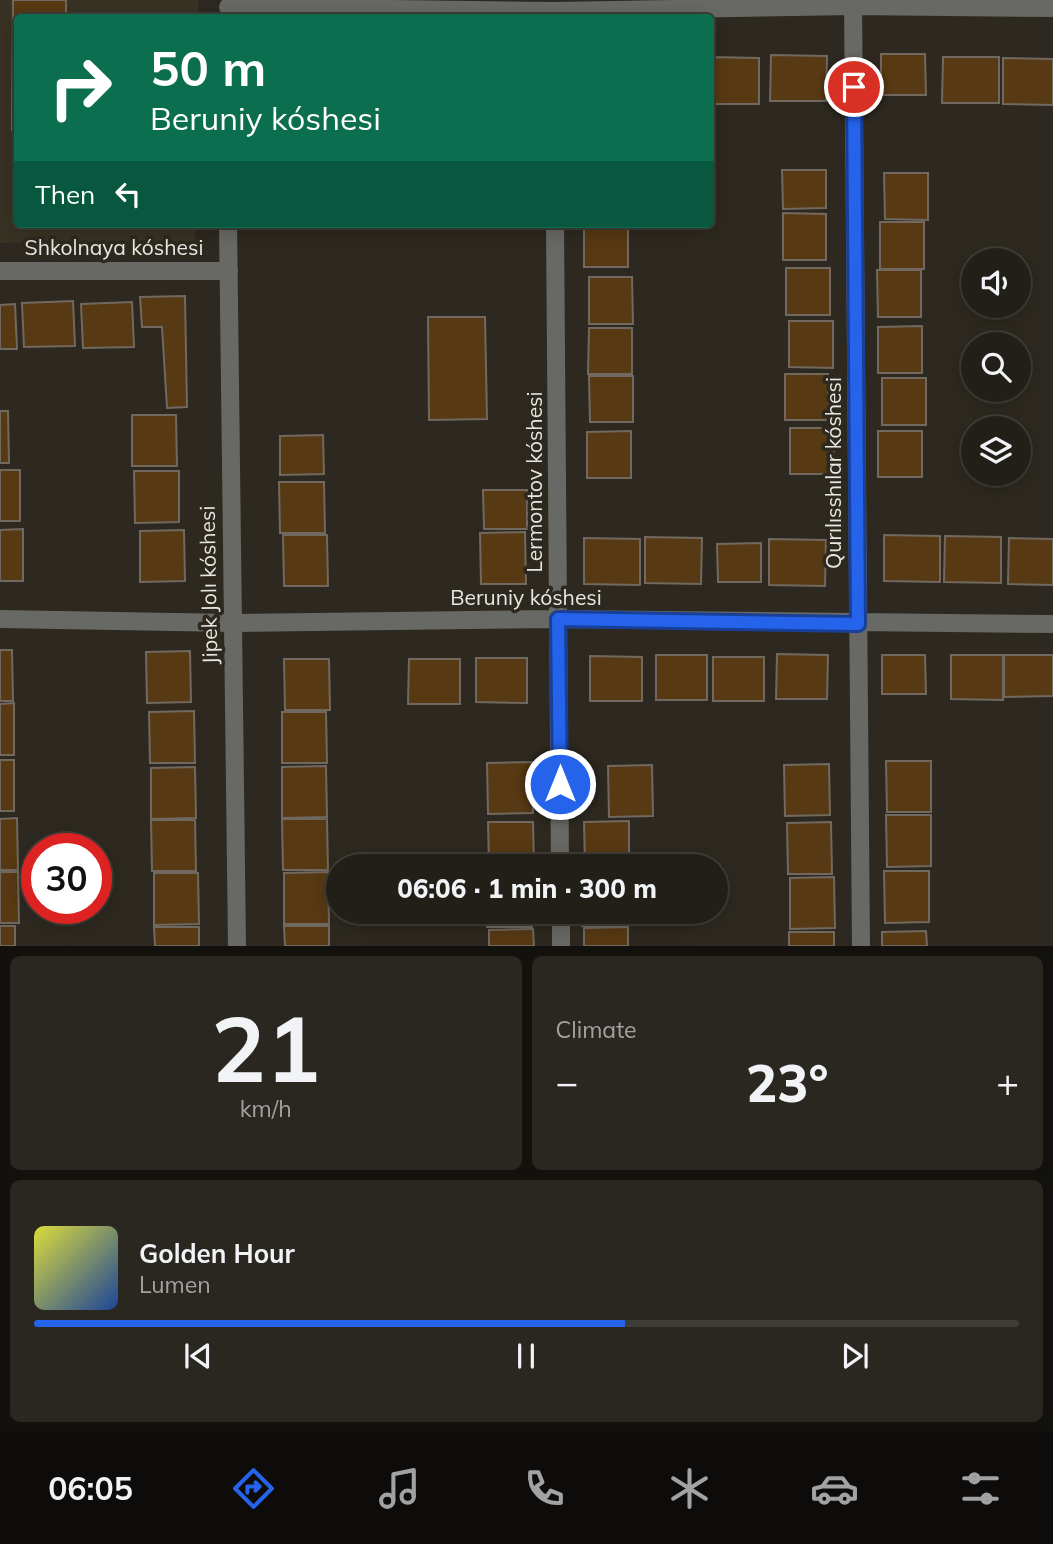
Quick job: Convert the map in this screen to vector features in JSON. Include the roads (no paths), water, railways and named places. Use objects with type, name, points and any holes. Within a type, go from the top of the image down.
[{"type":"street","points":[[228,8],[554,10],[853,3],[1053,8]]},
{"type":"street","name":"Qurılısshılar kóshesi","points":[[853,3],[861,946]]},
{"type":"street","name":"Jipek Jolı kóshesi","points":[[228,228],[237,946]]},
{"type":"street","name":"Lermontov kóshesi","points":[[555,228],[560,854]]},
{"type":"street","name":"Shkolnaya kóshesi","points":[[0,271],[229,271]]},
{"type":"street","name":"Beruniy kóshesi","points":[[0,619],[232,623],[558,619],[1053,624]]},
{"type":"street","points":[[561,924],[561,946]]}]
